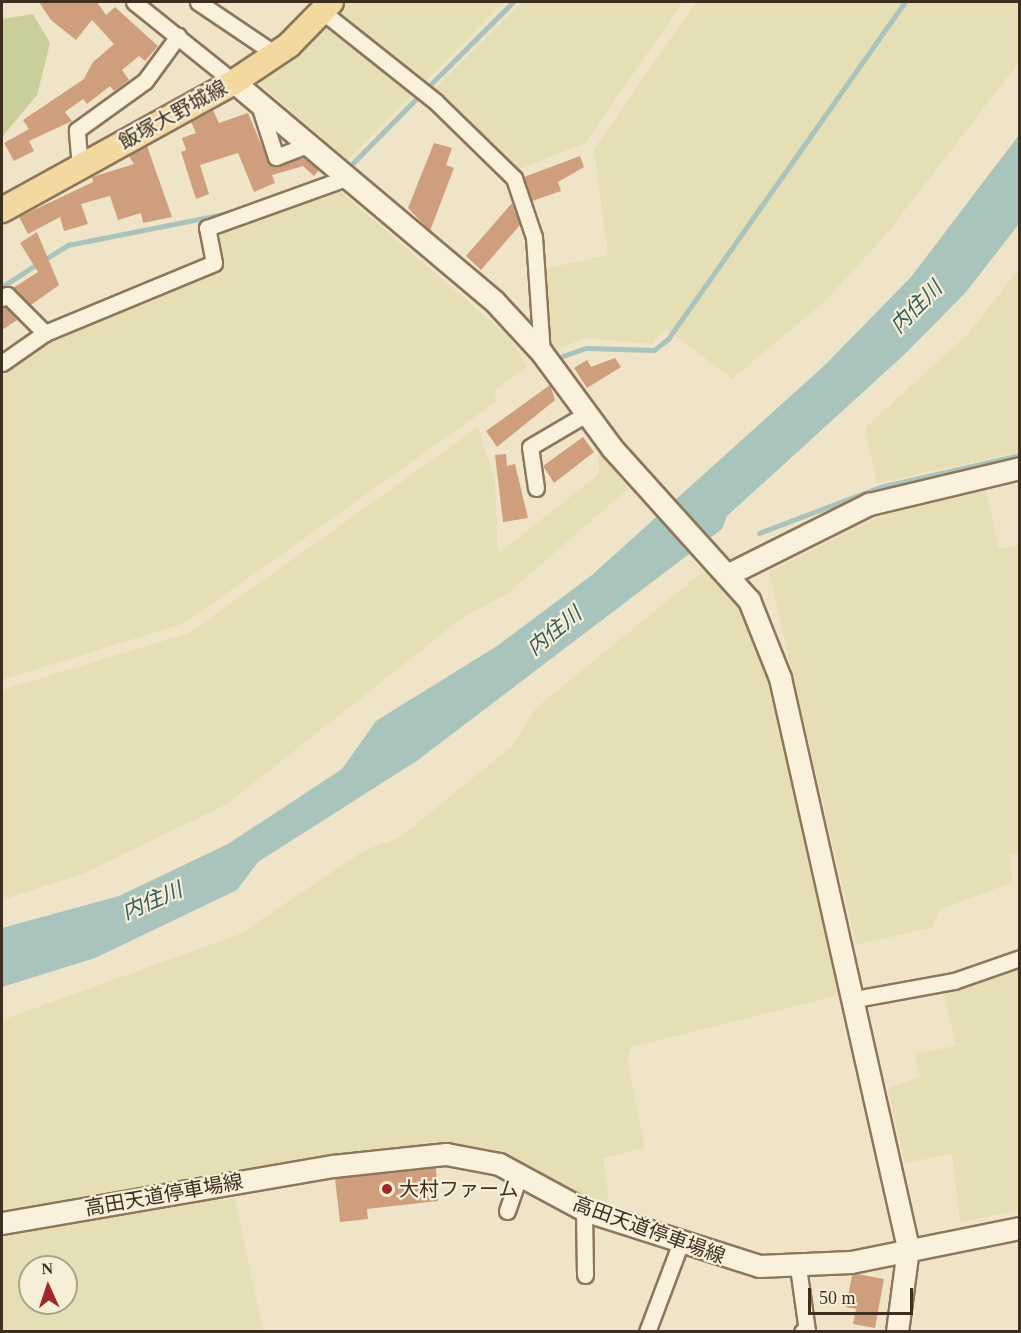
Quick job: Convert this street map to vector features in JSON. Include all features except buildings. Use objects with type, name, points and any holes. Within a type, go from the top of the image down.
[{"type":"main road","name":"飯塚大野城線","points":[[2,210],[234,81],[275,54],[327,7]]},
{"type":"street","points":[[134,2],[234,81],[495,302],[542,353],[586,414],[648,487],[729,573],[749,600],[780,678],[855,999],[908,1248],[897,1332]]},
{"type":"street","points":[[198,2],[275,54]]},
{"type":"street","points":[[327,7],[436,102],[514,177],[534,237],[542,353]]},
{"type":"street","points":[[80,167],[77,130],[145,81],[178,36]]},
{"type":"street","points":[[258,102],[276,157],[308,145]]},
{"type":"street","points":[[2,363],[45,333],[214,263],[207,228],[346,178]]},
{"type":"street","points":[[3,294],[45,333]]},
{"type":"street","points":[[536,488],[530,447],[586,414]]},
{"type":"street","points":[[729,573],[870,504],[1020,468]]},
{"type":"street","points":[[855,999],[954,981],[1020,958]]},
{"type":"street","name":"高田天道停車場線","points":[[2,1223],[408,1157],[471,1155],[519,1176],[584,1210],[759,1266],[798,1267],[1020,1228]]},
{"type":"street","points":[[507,1211],[519,1176]]},
{"type":"street","points":[[584,1210],[585,1275]]},
{"type":"street","points":[[646,1332],[681,1242]]},
{"type":"street","points":[[798,1267],[807,1331],[802,1332]]},
{"type":"shaded area","points":[[340,2],[503,2],[423,84],[333,10]]},
{"type":"shaded area","points":[[522,2],[683,2],[585,143],[515,171],[433,90]]},
{"type":"shaded area","points":[[696,2],[1019,2],[1019,62],[885,236],[824,302],[732,379],[666,328],[652,344],[586,338],[552,351],[540,270],[608,255],[594,149]]},
{"type":"shaded area","points":[[325,23],[414,94],[348,160],[261,85],[262,76]]},
{"type":"shaded area","points":[[335,187],[509,337],[527,367],[494,391],[497,401],[185,623],[2,680],[2,370],[47,340],[222,266],[217,232]]},
{"type":"shaded area","points":[[1019,269],[1019,452],[877,483],[865,428],[969,333]]},
{"type":"shaded area","points":[[478,427],[495,481],[498,554],[599,474],[598,451],[629,488],[508,593],[462,618],[227,804],[87,872],[2,900],[2,690],[189,633]]},
{"type":"shaded area","points":[[986,490],[999,549],[1019,545],[1020,853],[1009,855],[1013,882],[939,910],[933,927],[856,945],[769,572],[882,515]]},
{"type":"shaded area","points":[[710,566],[748,618],[769,667],[845,994],[631,1047],[627,1059],[645,1148],[603,1158],[610,1209],[490,1149],[458,1144],[319,1160],[2,1214],[2,1020],[240,934],[365,850],[399,838],[511,747],[536,708]]},
{"type":"shaded area","points":[[1019,969],[1019,1210],[960,1222],[952,1154],[905,1163],[888,1088],[920,1077],[915,1053],[956,1046],[943,991]]},
{"type":"shaded area","points":[[235,1199],[263,1331],[2,1332],[2,1237],[184,1202]]},
{"type":"green space","points":[[33,14],[50,43],[37,95],[2,137],[2,19]]},
{"type":"water","name":"内住川","points":[[1019,135],[1019,224],[966,292],[906,353],[727,516],[722,529],[418,760],[258,862],[237,890],[95,958],[2,987],[2,928],[119,896],[228,844],[342,769],[376,721],[497,646],[592,575],[825,365],[911,277]]},
{"type":"waterway","points":[[427,88],[513,2]]},
{"type":"waterway","points":[[563,356],[586,348],[654,350],[668,339],[905,2]]},
{"type":"waterway","points":[[353,163],[418,97]]},
{"type":"waterway","points":[[44,260],[68,245],[229,213]]},
{"type":"waterway","points":[[2,287],[37,264]]},
{"type":"waterway","points":[[759,533],[880,487],[1020,455]]},
{"type":"place","name":"大村ファーム","points":[[387,1189]]}]
